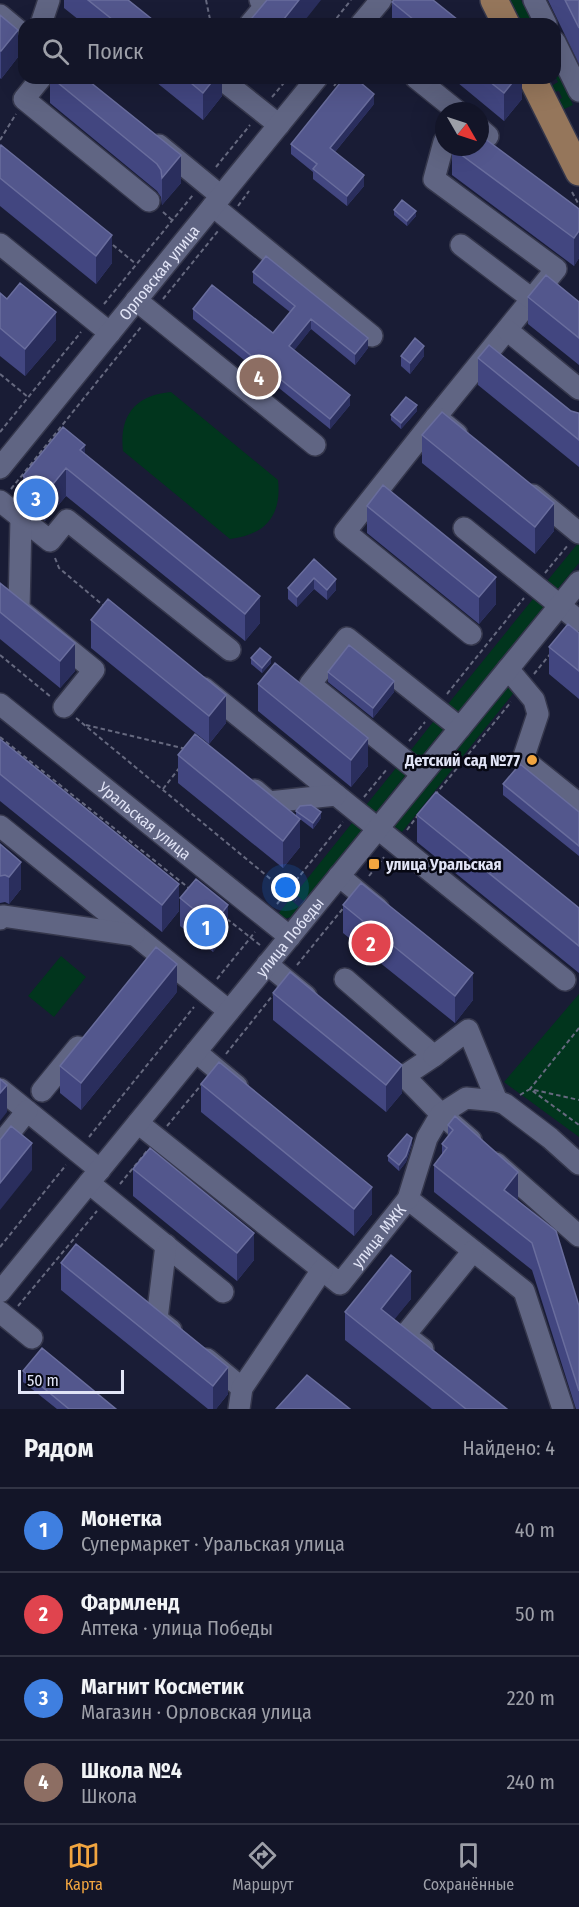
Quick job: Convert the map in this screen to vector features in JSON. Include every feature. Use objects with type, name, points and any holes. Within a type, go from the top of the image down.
[{"type":"main road","points":[[494,0],[503,18]]},
{"type":"main road","points":[[536,84],[572,142],[579,172]]},
{"type":"street","points":[[43,18],[49,0]]},
{"type":"street","points":[[255,18],[266,5],[260,0]]},
{"type":"street","points":[[366,18],[381,0]]},
{"type":"street","points":[[534,0],[543,18]]},
{"type":"street","points":[[0,15],[18,30]]},
{"type":"street","points":[[561,54],[579,91]]},
{"type":"street","points":[[36,84],[24,99],[149,201]]},
{"type":"street","points":[[227,84],[279,125]]},
{"type":"street","name":"Орловская улица","points":[[0,468],[110,333],[144,307],[279,125],[324,84]]},
{"type":"street","points":[[424,84],[445,102]]},
{"type":"street","points":[[140,130],[203,182],[220,207],[372,336]]},
{"type":"street","points":[[440,156],[434,179],[556,269],[345,532],[471,634]]},
{"type":"street","points":[[0,244],[110,333]]},
{"type":"street","points":[[461,245],[532,299]]},
{"type":"street","points":[[144,307],[315,445]]},
{"type":"street","points":[[507,330],[579,389]]},
{"type":"street","points":[[488,354],[506,369]]},
{"type":"street","points":[[436,417],[472,446]]},
{"type":"street","points":[[516,482],[579,532]]},
{"type":"street","points":[[0,502],[50,541],[67,520],[230,650]]},
{"type":"street","points":[[19,609],[21,518]]},
{"type":"street","points":[[464,528],[579,621]]},
{"type":"street","name":"улица Победы","points":[[0,1292],[579,582]]},
{"type":"street","points":[[0,594],[94,670],[64,707]]},
{"type":"street","points":[[422,774],[310,684],[332,656],[347,638],[459,728]]},
{"type":"street","points":[[508,669],[534,700],[538,714],[523,759],[579,804]]},
{"type":"street","points":[[190,676],[565,980]]},
{"type":"street","name":"Уральская улица","points":[[0,704],[290,937]]},
{"type":"street","points":[[241,779],[269,802],[336,795]]},
{"type":"street","points":[[0,825],[229,1011]]},
{"type":"street","points":[[339,876],[393,919]]},
{"type":"street","points":[[0,919],[3,916],[135,935]]},
{"type":"street","points":[[140,970],[155,951]]},
{"type":"street","points":[[270,961],[322,1009]]},
{"type":"street","points":[[345,979],[434,1056]]},
{"type":"street","points":[[404,1076],[468,1030],[496,1101]]},
{"type":"street","points":[[42,1091],[87,1035]]},
{"type":"street","points":[[196,1052],[251,1097]]},
{"type":"street","points":[[386,1061],[441,1114],[579,1236]]},
{"type":"street","points":[[0,1089],[77,1152],[94,1176],[165,1245],[223,1292]]},
{"type":"street","points":[[408,1199],[427,1138],[441,1114],[466,1098],[505,1104],[579,1164]]},
{"type":"street","points":[[0,1145],[27,1111]]},
{"type":"street","name":"улица МЖК","points":[[138,1123],[340,1284],[408,1199],[524,1291],[563,1409]]},
{"type":"street","points":[[157,1318],[165,1245]]},
{"type":"street","points":[[442,1364],[405,1335],[473,1251]]},
{"type":"street","points":[[138,1304],[187,1343],[240,1399],[322,1270]]},
{"type":"street","points":[[0,1312],[32,1338]]},
{"type":"path","points":[[206,0],[210,18]]},
{"type":"path","points":[[337,18],[351,0]]},
{"type":"path","points":[[0,432],[283,84]]},
{"type":"path","points":[[0,140],[8,129]]},
{"type":"path","points":[[0,502],[220,207],[250,190]]},
{"type":"path","points":[[113,245],[137,264]]},
{"type":"path","points":[[0,374],[28,397]]},
{"type":"path","points":[[0,1247],[579,532]]},
{"type":"path","points":[[50,541],[59,568],[109,610]]},
{"type":"path","points":[[0,655],[310,911]]},
{"type":"path","points":[[84,725],[193,751]]},
{"type":"path","points":[[0,737],[195,893]]},
{"type":"path","points":[[162,789],[181,766]]},
{"type":"path","points":[[222,915],[250,938],[270,961]]},
{"type":"path","points":[[530,1089],[579,1028]]},
{"type":"path","points":[[530,1089],[579,1100]]},
{"type":"path","points":[[530,1089],[579,1125]]},
{"type":"green space","points":[[504,0],[521,0],[530,18],[513,18]]},
{"type":"green space","points":[[561,80],[573,105],[562,110],[558,100],[562,98],[559,91],[554,92],[550,87],[561,84]]},
{"type":"green space","points":[[171,392],[278,480],[279,493],[274,513],[262,528],[242,537],[230,539],[123,451],[124,427],[132,410],[148,398]]},
{"type":"green space","points":[[579,542],[579,563],[555,592],[543,586]]},
{"type":"green space","points":[[537,594],[546,604],[455,716],[444,709]]},
{"type":"green space","points":[[509,684],[516,690],[402,832],[394,826]]},
{"type":"green space","points":[[437,717],[446,726],[417,762],[407,755]]},
{"type":"green space","points":[[400,763],[408,772],[373,816],[363,809]]},
{"type":"green space","points":[[356,818],[365,826],[304,901],[295,894]]},
{"type":"green space","points":[[290,899],[299,907],[291,917],[284,919],[278,914]]},
{"type":"green space","points":[[61,956],[86,977],[54,1017],[28,996]]},
{"type":"green space","points":[[579,994],[579,1137],[504,1082]]},
{"type":"building","points":[[88,0],[128,0],[150,18],[110,18]]},
{"type":"building","points":[[267,0],[299,0],[285,18],[252,18]]},
{"type":"building","points":[[394,0],[433,0],[456,18],[412,18],[392,2]]},
{"type":"building","points":[[565,0],[579,0],[579,28]]},
{"type":"building","points":[[0,15],[18,30],[1,51],[0,51]]},
{"type":"building","points":[[59,84],[92,84],[181,155],[162,178],[157,164]]},
{"type":"building","points":[[192,84],[210,84],[203,93]]},
{"type":"building","points":[[339,84],[362,84],[374,94],[330,148],[364,175],[347,196],[313,169],[317,164],[291,144]]},
{"type":"building","points":[[493,84],[511,84],[504,93]]},
{"type":"building","points":[[489,142],[579,209],[579,231],[574,238],[463,156],[489,156]]},
{"type":"building","points":[[1,145],[112,235],[96,256],[0,178]]},
{"type":"building","points":[[402,200],[416,211],[407,221],[394,210]]},
{"type":"building","points":[[266,256],[368,338],[355,354],[311,319],[289,346],[350,395],[330,419],[193,309],[212,285],[273,333],[295,306],[253,272]]},
{"type":"building","points":[[546,275],[579,302],[579,338],[528,297]]},
{"type":"building","points":[[20,283],[56,312],[25,349],[0,328],[0,293],[7,299]]},
{"type":"building","points":[[415,338],[424,346],[410,363],[401,356]]},
{"type":"building","points":[[489,345],[571,411],[579,413],[579,440],[478,358]]},
{"type":"building","points":[[406,397],[417,405],[401,423],[391,415]]},
{"type":"building","points":[[442,412],[554,503],[535,527],[422,435]]},
{"type":"building","points":[[63,427],[85,445],[80,450],[260,596],[245,614],[66,468],[45,494],[23,476]]},
{"type":"building","points":[[383,485],[496,577],[479,597],[367,506]]},
{"type":"building","points":[[314,559],[336,579],[327,590],[314,578],[297,597],[288,588]]},
{"type":"building","points":[[0,583],[75,643],[60,661],[0,612]]},
{"type":"building","points":[[108,599],[226,695],[209,716],[91,620]]},
{"type":"building","points":[[568,624],[579,633],[579,671],[549,647]]},
{"type":"building","points":[[349,645],[394,681],[373,708],[328,672]]},
{"type":"building","points":[[260,648],[271,657],[262,668],[251,658]]},
{"type":"building","points":[[275,663],[368,738],[351,760],[258,684]]},
{"type":"building","points":[[195,734],[300,819],[283,841],[178,755]]},
{"type":"building","points":[[0,739],[179,884],[162,905],[0,774]]},
{"type":"building","points":[[520,764],[579,812],[579,846],[503,784]]},
{"type":"building","points":[[436,792],[579,908],[579,946],[417,815]]},
{"type":"building","points":[[311,805],[321,812],[313,823],[296,811],[300,806]]},
{"type":"building","points":[[0,844],[21,862],[9,877],[0,876]]},
{"type":"building","points":[[196,879],[228,905],[213,925],[180,898]]},
{"type":"building","points":[[361,883],[473,973],[455,996],[343,905]]},
{"type":"building","points":[[156,947],[177,964],[81,1083],[60,1066]]},
{"type":"building","points":[[290,972],[402,1065],[386,1085],[273,993]]},
{"type":"building","points":[[219,1062],[372,1187],[354,1209],[201,1084]]},
{"type":"building","points":[[0,1079],[7,1085],[0,1093]]},
{"type":"building","points":[[455,1116],[518,1172],[504,1190],[556,1231],[579,1306],[579,1391],[532,1243],[434,1165],[447,1148],[442,1144],[453,1130],[448,1125]]},
{"type":"building","points":[[11,1126],[32,1143],[0,1183],[0,1140]]},
{"type":"building","points":[[407,1134],[412,1138],[406,1156],[399,1165],[388,1156]]},
{"type":"building","points":[[150,1148],[254,1233],[237,1253],[133,1169]]},
{"type":"building","points":[[76,1244],[228,1367],[213,1386],[61,1263]]},
{"type":"building","points":[[391,1255],[411,1271],[381,1309],[507,1409],[466,1409],[345,1312]]},
{"type":"building","points":[[42,1348],[116,1409],[69,1409],[23,1371]]},
{"type":"building","points":[[307,1375],[350,1409],[276,1409]]},
{"type":"place","name":"Школа №4","points":[[259,377]]},
{"type":"place","name":"Магнит Косметик","points":[[36,498]]},
{"type":"place","name":"Детский сад №77","points":[[532,760]]},
{"type":"place","name":"улица Уральская","points":[[374,864]]},
{"type":"place","name":"Монетка","points":[[206,927]]},
{"type":"place","name":"Фармленд","points":[[371,943]]}]
